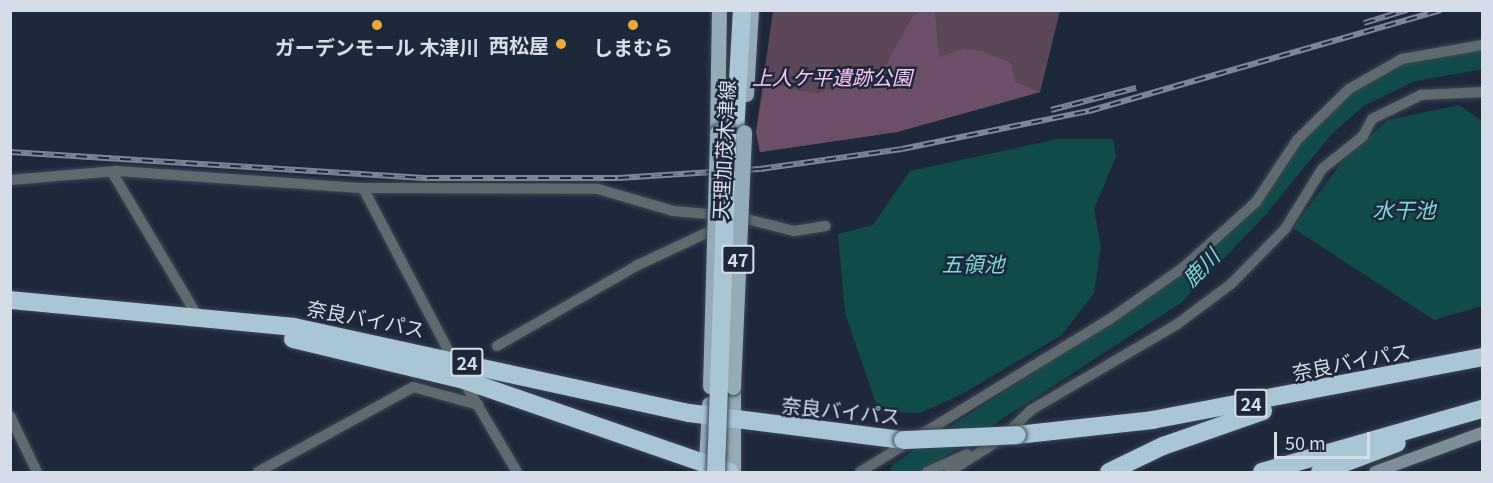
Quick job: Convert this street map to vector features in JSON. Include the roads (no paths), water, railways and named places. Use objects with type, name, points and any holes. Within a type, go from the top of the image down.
[{"type":"highway","points":[[725,472],[733,10]]},
{"type":"highway","points":[[709,470],[731,133],[742,10]]},
{"type":"highway","name":"奈良バイパス","points":[[10,300],[294,327],[453,358],[733,421],[903,440],[1017,435],[1152,420],[1398,375],[1482,357]]},
{"type":"highway","name":"奈良バイパス","points":[[198,317],[464,380],[709,470],[731,472]]},
{"type":"highway","points":[[1109,472],[1206,429],[1398,375]]},
{"type":"highway","points":[[1262,472],[1482,410]]},
{"type":"highway","points":[[1320,472],[1482,410]]},
{"type":"main road","name":"天理加茂木津線","points":[[719,10],[731,133],[733,387],[731,472]]},
{"type":"main road","name":"天理加茂木津線","points":[[709,470],[710,386],[731,133],[751,10]]},
{"type":"street","points":[[860,472],[1110,319],[1185,266],[1256,202],[1297,140],[1349,89],[1402,59],[1482,45]]},
{"type":"street","points":[[949,472],[973,452],[1231,284],[1285,229],[1322,169],[1363,136],[1372,118],[1421,95],[1482,92]]},
{"type":"street","points":[[10,180],[112,172],[363,188],[598,189],[673,211],[759,218],[767,227],[794,231],[826,226]]},
{"type":"street","points":[[112,172],[198,317]]},
{"type":"street","points":[[363,188],[464,380],[516,472]]},
{"type":"street","points":[[497,346],[638,265],[720,227],[728,215]]},
{"type":"street","points":[[258,472],[413,387],[479,405]]},
{"type":"street","points":[[10,416],[37,472]]},
{"type":"street","points":[[1375,472],[1482,433]]},
{"type":"street","points":[[927,472],[973,452]]},
{"type":"water","name":"水干池","points":[[1459,105],[1482,121],[1482,306],[1434,320],[1293,228],[1344,159],[1388,120]]},
{"type":"water","name":"五領池","points":[[1058,139],[1113,139],[1116,157],[1094,209],[1101,246],[1094,293],[1062,335],[962,394],[920,413],[879,412],[845,313],[838,234],[873,225],[910,171]]},
{"type":"waterway","name":"鹿川","points":[[901,472],[1173,295],[1255,210],[1324,126],[1357,97],[1410,71],[1482,58]]},
{"type":"railway","points":[[1364,23],[1407,10]]},
{"type":"railway","points":[[10,152],[428,178],[618,178],[760,169],[902,149],[1089,111],[1441,10]]},
{"type":"railway","points":[[1051,110],[1136,88]]},
{"type":"place","name":"ガーデンモール 木津川","points":[[377,25]]},
{"type":"place","name":"しまむら","points":[[633,25]]},
{"type":"place","name":"西松屋","points":[[561,44]]},
{"type":"park label","name":"上人ケ平遺跡公園","points":[[832,76]]}]
